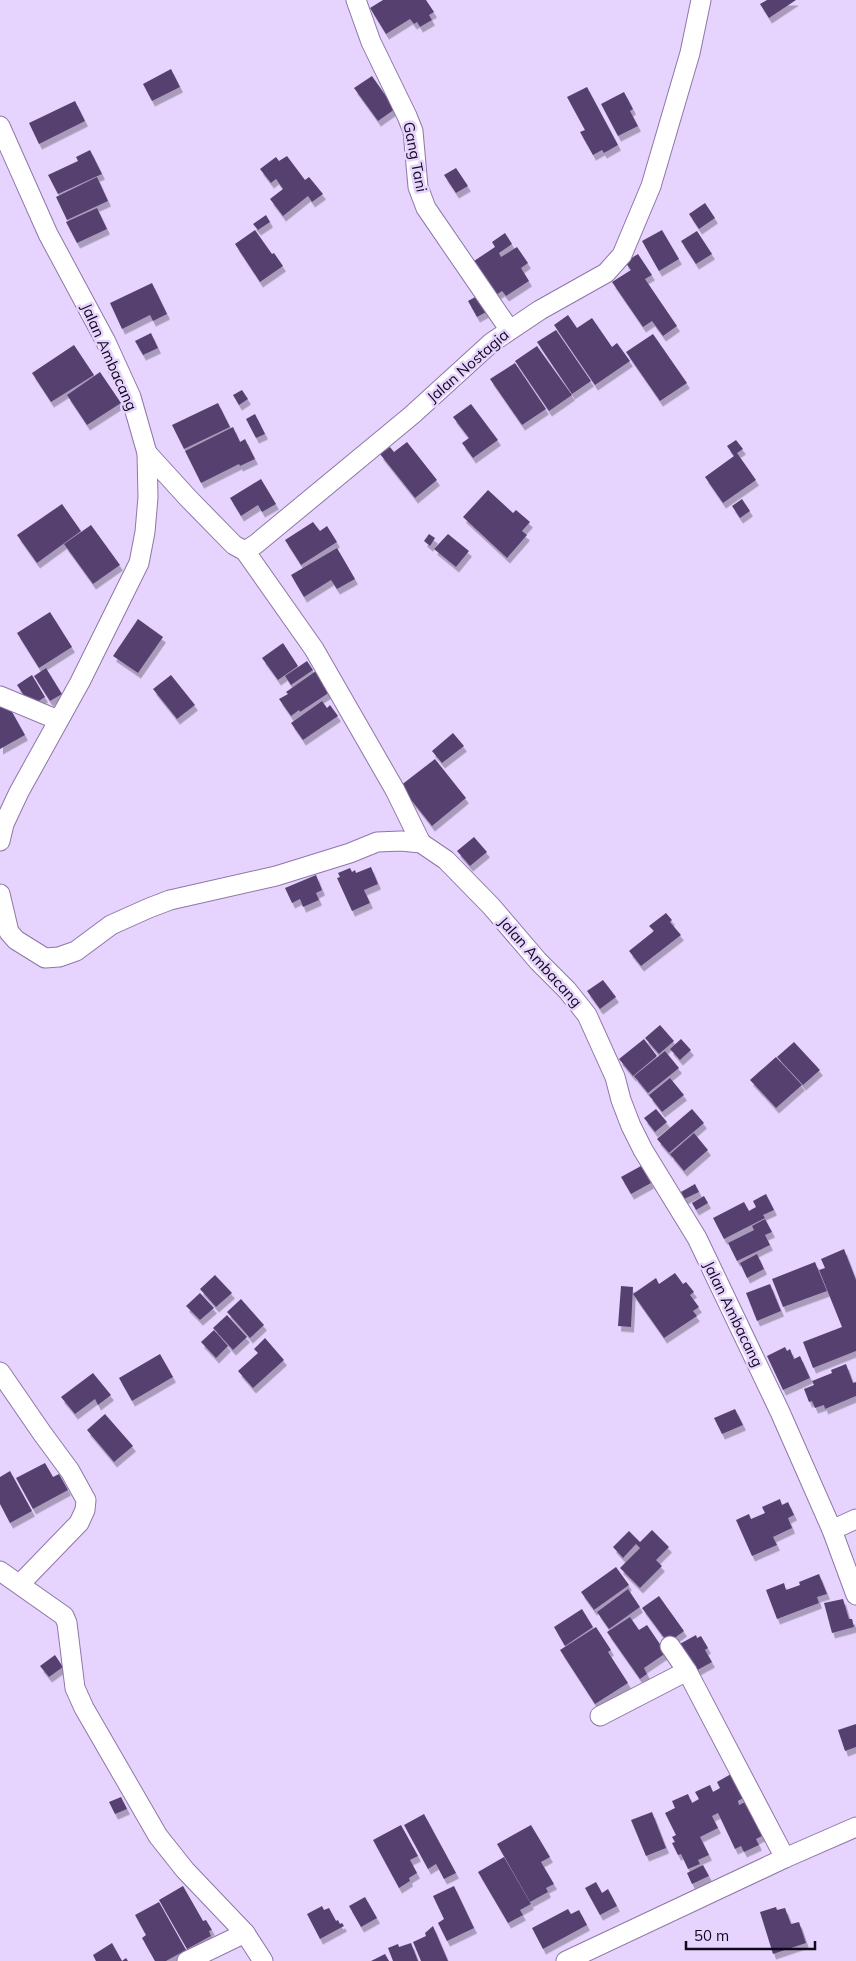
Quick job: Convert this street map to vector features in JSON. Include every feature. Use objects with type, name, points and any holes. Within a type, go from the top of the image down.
[{"type":"street","name":"Gang Tani","points":[[356,0],[371,42],[408,116],[413,131],[418,187],[426,208],[509,329]]},
{"type":"street","name":"Jalan Nostagia","points":[[245,551],[391,433],[450,382],[476,356],[509,329],[606,273],[622,255],[651,186],[690,53],[702,0]]},
{"type":"street","name":"Jalan Ambacang","points":[[0,126],[48,234],[113,358],[131,397],[147,453],[148,497],[145,532],[139,563],[80,682],[19,792],[4,824],[0,841]]},
{"type":"street","points":[[147,453],[234,546],[245,551],[314,650],[395,790],[421,843]]},
{"type":"street","points":[[0,696],[58,720]]},
{"type":"street","name":"Jalan Ambacang","points":[[0,894],[5,934],[44,958],[59,957],[76,951],[111,925],[170,900],[276,876],[350,853],[377,842],[401,840],[421,843],[446,860],[491,906],[587,1015],[615,1077],[631,1126],[643,1150],[697,1238],[780,1412],[832,1530],[856,1595]]},
{"type":"street","points":[[0,1372],[70,1471],[86,1500],[86,1510],[79,1522],[20,1584]]},
{"type":"street","points":[[832,1530],[856,1519]]},
{"type":"street","points":[[0,1571],[64,1616],[67,1624],[75,1688],[84,1708],[158,1836],[185,1870],[245,1933],[263,1961]]},
{"type":"street","points":[[670,1646],[686,1671],[785,1858]]},
{"type":"street","points":[[600,1716],[686,1671]]},
{"type":"street","points":[[566,1961],[785,1858],[856,1827]]},
{"type":"street","points":[[187,1961],[245,1933]]},
{"type":"building","points":[[383,0],[426,0],[434,12],[429,15],[432,20],[420,27],[417,22],[414,24],[410,19],[386,34],[370,8]]},
{"type":"building","points":[[767,0],[796,0],[769,18],[760,4]]},
{"type":"building","points":[[171,69],[180,87],[152,101],[143,84]]},
{"type":"building","points":[[372,76],[395,109],[378,121],[354,88]]},
{"type":"building","points":[[587,87],[618,145],[604,153],[602,150],[593,155],[580,132],[585,130],[567,97]]},
{"type":"building","points":[[624,92],[633,109],[630,111],[638,126],[618,136],[601,104]]},
{"type":"building","points":[[75,101],[85,121],[39,144],[29,123]]},
{"type":"building","points":[[90,150],[102,174],[58,194],[48,175],[78,161],[76,157]]},
{"type":"building","points":[[287,156],[305,180],[309,177],[323,194],[312,202],[308,196],[283,216],[270,199],[283,189],[276,179],[271,183],[260,169],[276,157],[279,161]]},
{"type":"building","points":[[456,168],[468,186],[456,193],[444,175]]},
{"type":"building","points":[[97,177],[108,201],[67,220],[56,197]]},
{"type":"building","points":[[705,203],[715,218],[699,229],[689,214]]},
{"type":"building","points":[[97,208],[107,229],[77,243],[66,222]]},
{"type":"building","points":[[266,215],[270,222],[258,230],[253,224]]},
{"type":"building","points":[[255,230],[283,266],[260,282],[235,244]]},
{"type":"building","points":[[662,230],[679,259],[659,271],[642,241]]},
{"type":"building","points":[[697,231],[712,254],[696,264],[681,241]]},
{"type":"building","points":[[505,233],[512,244],[499,253],[501,257],[517,247],[528,263],[521,268],[529,281],[506,296],[502,291],[496,295],[468,265],[495,247],[492,242]]},
{"type":"building","points":[[638,254],[652,275],[645,279],[677,326],[663,336],[652,321],[643,327],[612,282],[631,270],[625,262]]},
{"type":"building","points":[[152,283],[167,314],[153,321],[150,315],[122,329],[110,303]]},
{"type":"building","points":[[479,295],[488,311],[477,317],[468,301]]},
{"type":"building","points":[[568,315],[577,328],[592,318],[612,347],[617,343],[630,361],[595,385],[554,325]]},
{"type":"building","points":[[556,330],[591,381],[572,394],[537,342]]},
{"type":"building","points":[[151,333],[158,348],[143,355],[135,341]]},
{"type":"building","points":[[653,334],[687,383],[660,401],[626,352]]},
{"type":"building","points":[[74,345],[94,375],[51,402],[32,373]]},
{"type":"building","points":[[537,346],[572,395],[549,411],[515,361]]},
{"type":"building","points":[[515,363],[546,409],[522,425],[490,379]]},
{"type":"building","points":[[100,372],[121,403],[87,425],[67,395]]},
{"type":"building","points":[[242,390],[248,399],[239,405],[233,395]]},
{"type":"building","points":[[218,403],[230,427],[184,449],[172,425]]},
{"type":"building","points":[[471,404],[498,440],[473,458],[462,443],[469,438],[453,417]]},
{"type":"building","points":[[255,414],[265,434],[256,438],[246,419]]},
{"type":"building","points":[[233,427],[240,442],[245,439],[255,459],[240,466],[239,464],[201,483],[185,451]]},
{"type":"building","points":[[736,440],[743,449],[737,453],[756,480],[723,503],[705,477],[734,456],[727,446]]},
{"type":"building","points":[[407,442],[437,480],[415,498],[380,454],[390,447],[394,452]]},
{"type":"building","points":[[261,479],[276,504],[262,512],[258,505],[241,516],[230,498]]},
{"type":"building","points":[[488,490],[513,513],[516,510],[530,522],[522,531],[527,535],[507,558],[463,517]]},
{"type":"building","points":[[742,499],[750,511],[740,518],[732,506]]},
{"type":"building","points":[[62,504],[81,531],[37,563],[17,535]]},
{"type":"building","points":[[313,522],[320,531],[327,526],[337,542],[301,565],[285,540]]},
{"type":"building","points":[[91,525],[120,565],[93,584],[64,544]]},
{"type":"building","points":[[429,534],[435,538],[430,546],[424,541]]},
{"type":"building","points":[[448,534],[469,551],[456,567],[434,549]]},
{"type":"building","points":[[337,548],[355,579],[337,589],[331,580],[304,597],[291,575]]},
{"type":"building","points":[[50,612],[72,647],[39,668],[17,633]]},
{"type":"building","points":[[138,619],[163,637],[138,673],[113,656]]},
{"type":"building","points":[[283,643],[298,666],[278,680],[262,658]]},
{"type":"building","points":[[307,661],[313,670],[291,685],[285,676]]},
{"type":"building","points":[[46,668],[62,694],[50,701],[34,676]]},
{"type":"building","points":[[316,671],[330,692],[291,716],[279,699]]},
{"type":"building","points":[[32,675],[45,697],[31,706],[17,685]]},
{"type":"building","points":[[171,675],[195,705],[177,719],[153,689]]},
{"type":"building","points":[[322,701],[327,708],[330,705],[338,716],[303,740],[291,723]]},
{"type":"building","points":[[7,703],[25,735],[0,749],[0,707]]},
{"type":"building","points":[[453,733],[464,746],[442,763],[432,751]]},
{"type":"building","points":[[435,759],[466,798],[432,826],[400,786]]},
{"type":"building","points":[[474,837],[487,852],[470,866],[457,851]]},
{"type":"building","points":[[371,867],[378,884],[364,890],[370,903],[352,911],[337,878],[340,877],[338,873],[350,868],[352,872],[355,870],[356,873]]},
{"type":"building","points":[[316,875],[322,890],[316,893],[319,900],[303,907],[300,899],[292,903],[285,888]]},
{"type":"building","points":[[666,913],[672,920],[670,922],[681,935],[641,966],[629,951],[654,931],[649,926]]},
{"type":"building","points":[[603,980],[616,997],[600,1009],[587,991]]},
{"type":"building","points":[[660,1025],[674,1041],[659,1054],[645,1038]]},
{"type":"building","points":[[644,1039],[657,1056],[633,1076],[619,1059]]},
{"type":"building","points":[[681,1039],[691,1050],[680,1060],[670,1049]]},
{"type":"building","points":[[794,1042],[820,1070],[803,1085],[777,1057]]},
{"type":"building","points":[[665,1051],[679,1068],[648,1093],[634,1076]]},
{"type":"building","points":[[776,1057],[802,1085],[776,1108],[750,1080]]},
{"type":"building","points":[[670,1078],[684,1095],[662,1112],[649,1095]]},
{"type":"building","points":[[656,1109],[667,1122],[655,1132],[644,1118]]},
{"type":"building","points":[[692,1109],[704,1123],[669,1153],[657,1139]]},
{"type":"building","points":[[694,1133],[708,1150],[684,1171],[670,1154]]},
{"type":"building","points":[[641,1166],[651,1183],[631,1194],[621,1177]]},
{"type":"building","points":[[695,1184],[699,1192],[684,1199],[681,1192]]},
{"type":"building","points":[[766,1194],[774,1210],[763,1215],[765,1218],[724,1239],[713,1218],[744,1202],[749,1211],[756,1207],[753,1201]]},
{"type":"building","points":[[704,1196],[708,1203],[696,1210],[692,1203]]},
{"type":"building","points":[[765,1219],[772,1232],[765,1235],[770,1245],[737,1261],[728,1243],[754,1230],[752,1226]]},
{"type":"building","points":[[844,1249],[856,1280],[856,1351],[813,1368],[803,1342],[842,1327],[819,1270],[825,1268],[821,1259]]},
{"type":"building","points":[[757,1254],[764,1269],[747,1278],[740,1263]]},
{"type":"building","points":[[815,1262],[827,1291],[783,1307],[772,1279]]},
{"type":"building","points":[[675,1273],[683,1284],[686,1282],[694,1292],[690,1295],[699,1307],[693,1311],[697,1316],[664,1338],[633,1294],[656,1278],[659,1284]]},
{"type":"building","points":[[215,1275],[232,1293],[216,1307],[200,1289]]},
{"type":"building","points":[[770,1284],[781,1311],[757,1321],[746,1293]]},
{"type":"building","points":[[621,1286],[633,1287],[631,1327],[618,1326]]},
{"type":"building","points":[[200,1293],[214,1308],[200,1320],[186,1306]]},
{"type":"building","points":[[241,1299],[264,1325],[250,1338],[227,1312]]},
{"type":"building","points":[[227,1315],[247,1337],[233,1350],[213,1328]]},
{"type":"building","points":[[214,1330],[228,1346],[216,1358],[201,1342]]},
{"type":"building","points":[[265,1338],[284,1360],[253,1388],[238,1371],[258,1353],[254,1349]]},
{"type":"building","points":[[785,1347],[787,1351],[790,1349],[794,1359],[800,1356],[810,1378],[783,1390],[767,1356]]},
{"type":"building","points":[[160,1354],[173,1377],[132,1401],[119,1378]]},
{"type":"building","points":[[846,1364],[853,1383],[856,1382],[856,1396],[825,1409],[824,1405],[815,1408],[812,1401],[809,1402],[804,1389],[814,1385],[812,1381],[832,1373],[831,1370]]},
{"type":"building","points":[[93,1373],[111,1395],[98,1405],[95,1399],[75,1414],[61,1397]]},
{"type":"building","points":[[735,1409],[743,1425],[722,1434],[714,1418]]},
{"type":"building","points":[[105,1414],[133,1446],[114,1462],[87,1430]]},
{"type":"building","points":[[45,1463],[53,1477],[59,1474],[68,1490],[33,1509],[16,1478]]},
{"type":"building","points":[[10,1471],[32,1511],[10,1523],[0,1504],[0,1477]]},
{"type":"building","points":[[780,1499],[782,1505],[788,1502],[794,1515],[788,1518],[792,1528],[773,1537],[777,1545],[752,1556],[736,1520],[749,1514],[751,1519],[765,1513],[762,1507]]},
{"type":"building","points":[[652,1530],[669,1547],[656,1560],[662,1566],[640,1588],[620,1568],[640,1548],[636,1544],[623,1558],[613,1547],[629,1531],[640,1542]]},
{"type":"building","points":[[616,1567],[629,1585],[594,1610],[581,1592]]},
{"type":"building","points":[[819,1574],[827,1594],[817,1597],[819,1603],[777,1619],[766,1590],[784,1583],[786,1590],[800,1585],[799,1582]]},
{"type":"building","points":[[628,1589],[640,1607],[609,1629],[597,1612]]},
{"type":"building","points":[[659,1596],[684,1631],[668,1643],[642,1608]]},
{"type":"building","points":[[843,1599],[849,1619],[852,1619],[854,1627],[832,1633],[824,1603]]},
{"type":"building","points":[[582,1609],[593,1627],[565,1646],[554,1627]]},
{"type":"building","points":[[630,1617],[639,1630],[647,1625],[666,1653],[644,1668],[647,1674],[640,1679],[607,1632]]},
{"type":"building","points":[[596,1627],[611,1650],[608,1652],[628,1683],[595,1704],[560,1650]]},
{"type":"building","points":[[696,1635],[697,1638],[701,1636],[708,1648],[705,1650],[712,1662],[692,1673],[676,1646]]},
{"type":"building","points":[[55,1655],[63,1667],[49,1677],[40,1666]]},
{"type":"building","points":[[856,1724],[856,1747],[845,1751],[838,1730]]},
{"type":"building","points":[[731,1774],[743,1798],[738,1801],[739,1805],[745,1802],[762,1836],[756,1839],[759,1845],[744,1852],[741,1846],[735,1849],[718,1813],[712,1816],[718,1828],[700,1837],[709,1855],[698,1860],[700,1864],[688,1869],[681,1854],[678,1855],[672,1843],[675,1842],[672,1837],[676,1835],[665,1813],[675,1808],[672,1801],[688,1794],[692,1803],[699,1799],[695,1792],[710,1785],[713,1792],[720,1788],[717,1782]]},
{"type":"building","points":[[121,1797],[127,1809],[115,1814],[109,1802]]},
{"type":"building","points":[[652,1812],[666,1848],[646,1856],[631,1820]]},
{"type":"building","points":[[424,1814],[456,1873],[444,1879],[436,1864],[428,1869],[404,1825]]},
{"type":"building","points":[[401,1825],[418,1856],[410,1860],[417,1873],[409,1878],[410,1881],[399,1888],[373,1840]]},
{"type":"building","points":[[531,1825],[550,1857],[541,1862],[554,1884],[546,1888],[548,1892],[530,1902],[497,1844]]},
{"type":"building","points":[[504,1857],[531,1904],[520,1910],[523,1915],[508,1923],[478,1872]]},
{"type":"building","points":[[703,1865],[709,1876],[692,1884],[687,1873]]},
{"type":"building","points":[[596,1882],[602,1893],[608,1889],[617,1906],[600,1915],[585,1888]]},
{"type":"building","points":[[183,1886],[203,1921],[206,1920],[212,1930],[209,1931],[211,1936],[187,1949],[159,1900]]},
{"type":"building","points":[[454,1886],[474,1928],[447,1941],[438,1923],[444,1919],[433,1896]]},
{"type":"building","points":[[365,1897],[377,1918],[361,1927],[349,1906]]},
{"type":"building","points":[[159,1902],[186,1950],[166,1961],[155,1961],[142,1938],[146,1935],[135,1915]]},
{"type":"building","points":[[322,1906],[324,1910],[329,1908],[336,1921],[338,1920],[344,1926],[320,1939],[307,1914]]},
{"type":"building","points":[[776,1907],[777,1910],[785,1908],[791,1924],[799,1922],[806,1943],[773,1954],[760,1912]]},
{"type":"building","points":[[568,1909],[571,1914],[579,1910],[587,1925],[543,1949],[532,1928]]},
{"type":"building","points":[[433,1926],[448,1961],[421,1961],[413,1942],[426,1936],[425,1933]]},
{"type":"building","points":[[112,1943],[122,1961],[96,1961],[93,1955]]},
{"type":"building","points":[[411,1943],[418,1961],[393,1961],[388,1948],[398,1944],[399,1947]]},
{"type":"building","points":[[385,1954],[389,1961],[371,1961]]}]
